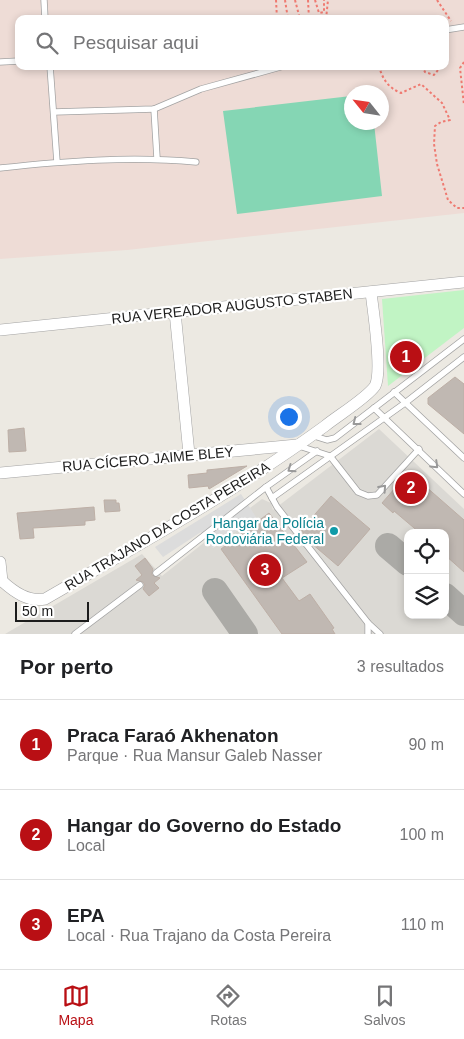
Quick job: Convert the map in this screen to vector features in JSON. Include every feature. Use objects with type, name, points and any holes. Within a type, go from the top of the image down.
[{"type":"street","name":"RUA VEREADOR AUGUSTO STABEN","points":[[0,330],[464,282]]},
{"type":"street","name":"RUA TRAJANO DA COSTA PEREIRA","points":[[1,581],[21,595],[39,600],[45,599],[204,507],[297,445],[366,395],[375,385],[378,372],[371,292]]},
{"type":"street","points":[[175,312],[189,454]]},
{"type":"street","name":"RUA CÍCERO JAIME BLEY","points":[[0,473],[297,445]]},
{"type":"street","points":[[0,562],[1,581]]},
{"type":"lane","points":[[44,0],[46,15]]},
{"type":"lane","points":[[449,29],[464,27]]},
{"type":"lane","points":[[0,62],[15,60]]},
{"type":"lane","points":[[50,70],[57,162]]},
{"type":"lane","points":[[54,112],[154,109],[201,89],[270,70]]},
{"type":"lane","points":[[154,109],[157,158]]},
{"type":"lane","points":[[0,168],[57,162],[157,158],[196,162]]},
{"type":"lane","points":[[311,435],[332,440],[464,338]]},
{"type":"lane","points":[[272,498],[385,418],[464,357]]},
{"type":"lane","points":[[394,392],[464,458]]},
{"type":"lane","points":[[374,408],[464,494]]},
{"type":"lane","points":[[297,445],[330,456],[358,492],[368,496],[377,495],[419,449]]},
{"type":"lane","points":[[156,573],[266,487],[317,451]]},
{"type":"lane","points":[[266,487],[277,507],[368,622],[380,634]]},
{"type":"lane","points":[[75,634],[140,585]]},
{"type":"lane","points":[[368,622],[368,634]]},
{"type":"path","points":[[276,0],[277,15]]},
{"type":"path","points":[[285,0],[287,15]]},
{"type":"path","points":[[295,0],[299,15]]},
{"type":"path","points":[[308,0],[309,15]]},
{"type":"path","points":[[315,0],[319,13],[324,12],[324,0]]},
{"type":"path","points":[[326,15],[328,0]]},
{"type":"path","points":[[437,0],[447,15]]},
{"type":"path","points":[[449,19],[455,28]]},
{"type":"path","points":[[464,62],[460,68],[464,105]]},
{"type":"path","points":[[380,70],[383,79],[393,90],[401,93],[421,84],[442,103],[450,120],[435,126],[436,164],[448,200],[457,208],[464,208]]},
{"type":"path","points":[[424,70],[434,75],[438,70]]},
{"type":"shaded area","points":[[0,0],[464,0],[464,213],[127,250],[0,259]]},
{"type":"shaded area","points":[[379,429],[464,509],[464,634],[5,634],[142,554],[162,576],[206,541],[213,548],[255,517],[250,508],[262,499],[271,503],[273,510]]},
{"type":"shaded area","points":[[241,494],[256,517],[212,548],[201,532],[163,557],[155,547]]},
{"type":"green space","points":[[344,97],[344,130],[375,130],[382,196],[237,214],[223,111]]},
{"type":"green space","points":[[464,290],[464,328],[388,386],[382,299]]},
{"type":"building","points":[[455,377],[464,384],[464,434],[428,404],[428,398]]},
{"type":"building","points":[[24,428],[26,451],[9,452],[8,430]]},
{"type":"building","points":[[247,466],[209,489],[208,486],[189,488],[188,475],[207,473],[207,470]]},
{"type":"building","points":[[409,472],[464,520],[464,572],[449,559],[449,529],[415,529],[382,503]]},
{"type":"building","name":"Hangar da Polícia Rodoviária Federal","points":[[331,496],[370,529],[338,566],[311,543],[301,530]]},
{"type":"building","points":[[104,500],[116,500],[116,503],[119,503],[120,511],[105,512]]},
{"type":"building","points":[[94,507],[95,520],[85,521],[85,525],[33,528],[34,538],[20,539],[17,513]]},
{"type":"building","points":[[269,513],[307,562],[282,578],[299,601],[310,594],[334,628],[332,629],[335,634],[282,634],[221,549]]},
{"type":"building","points":[[145,558],[153,569],[152,575],[160,578],[154,583],[159,588],[149,596],[143,589],[145,585],[143,582],[136,580],[142,575],[135,566]]},
{"type":"taxiway","points":[[388,546],[404,560]]},
{"type":"taxiway","points":[[215,591],[245,634]]},
{"type":"taxiway","points":[[449,600],[464,613]]},
{"type":"place","name":"Praca Faraó Akhenaton","points":[[406,357]]},
{"type":"place","name":"Hangar do Governo do Estado","points":[[411,488]]},
{"type":"place","name":"Hangar da Polícia Rodoviária Federal","points":[[334,531]]},
{"type":"place","name":"EPA","points":[[265,570]]}]
